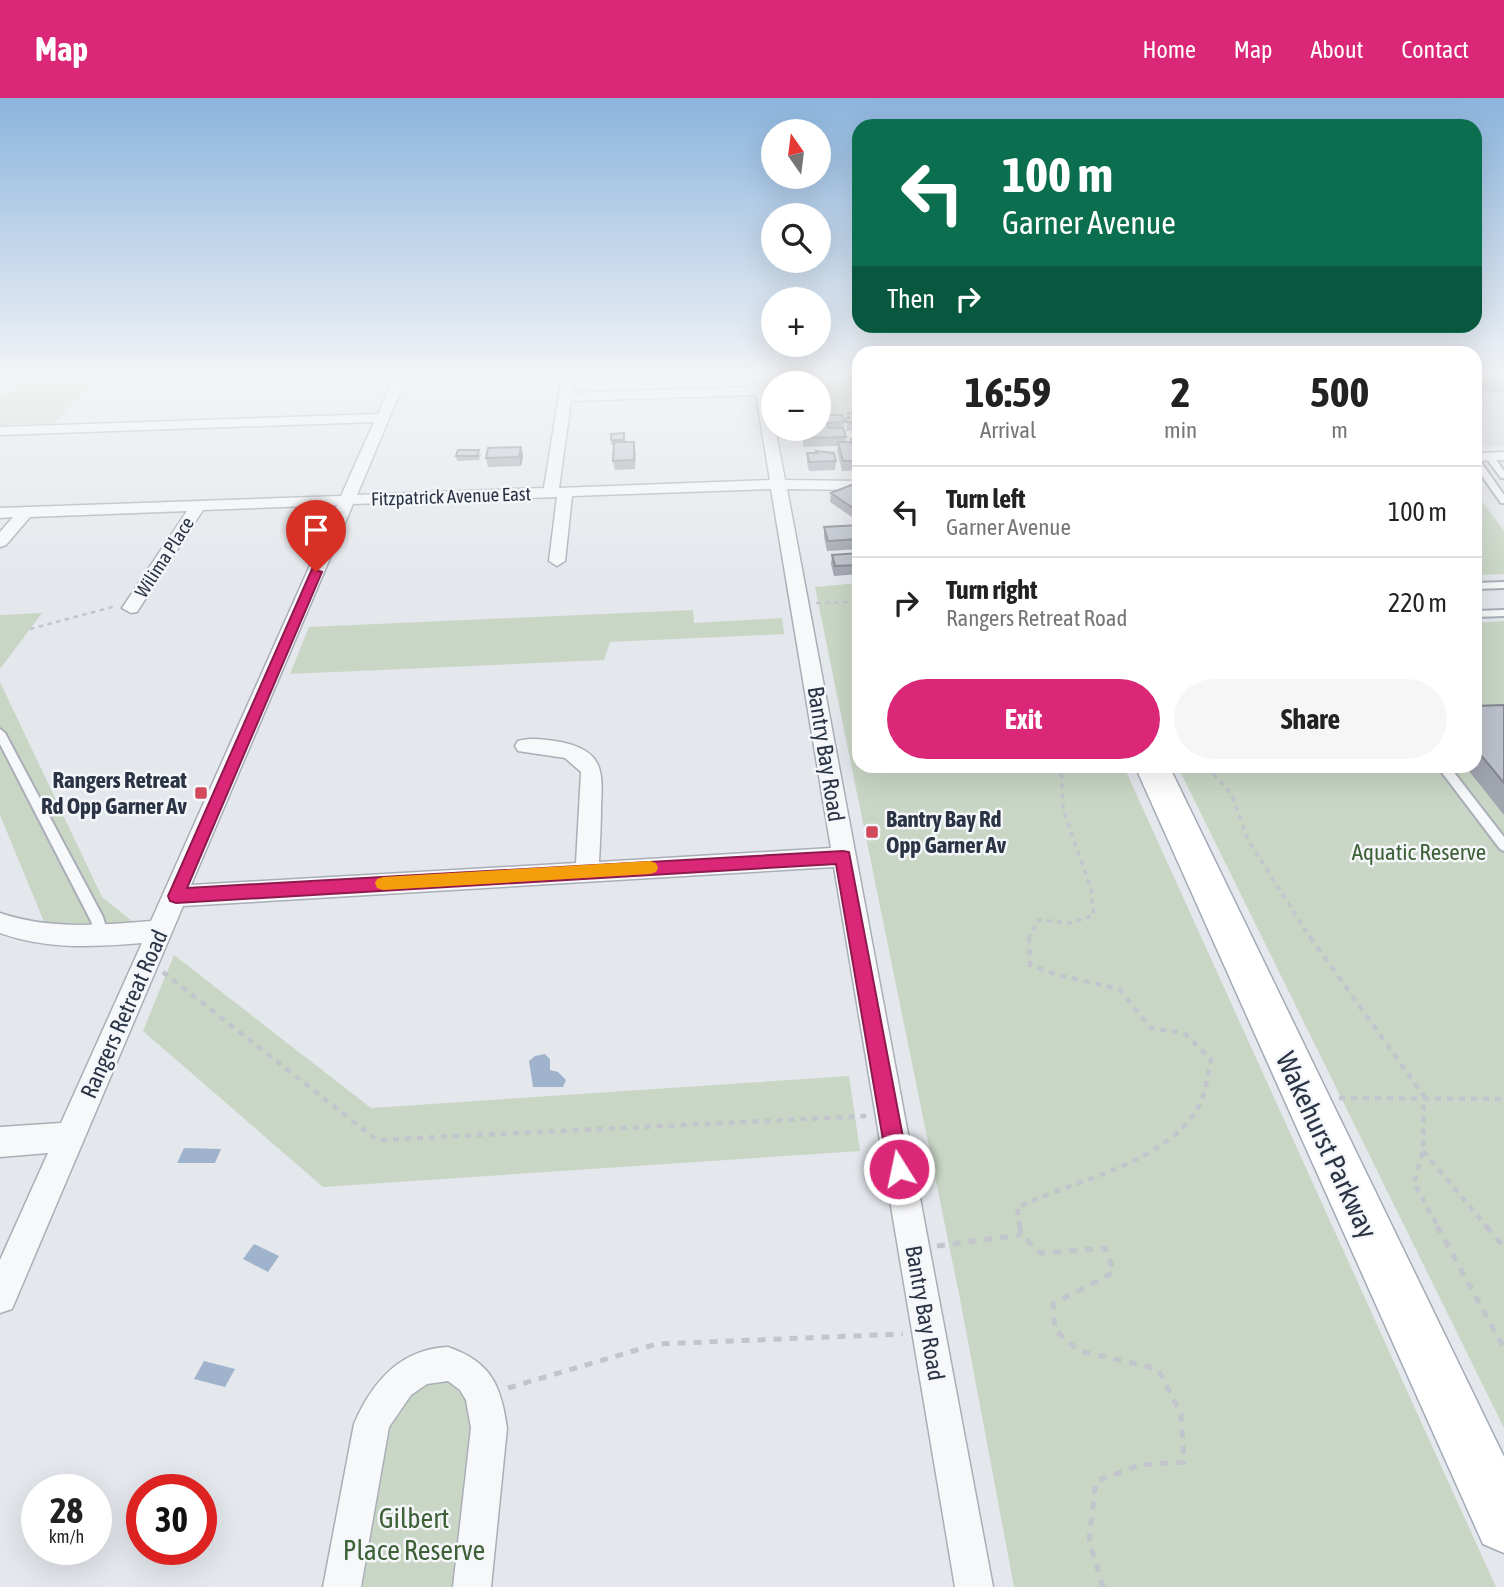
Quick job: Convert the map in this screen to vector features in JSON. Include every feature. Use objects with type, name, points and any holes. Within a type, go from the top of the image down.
[{"type":"main road","name":"Wakehurst Parkway","points":[[1155,773],[1504,1522]]},
{"type":"street","name":"Rangers Retreat Road","points":[[0,1297],[371,445]]},
{"type":"street","points":[[557,561],[561,445]]},
{"type":"street","name":"Bantry Bay Road","points":[[772,445],[974,1587]]},
{"type":"street","name":"Fitzpatrick Avenue East","points":[[0,513],[779,484],[852,485]]},
{"type":"street","name":"Wilima Place","points":[[131,608],[197,506]]},
{"type":"street","points":[[0,542],[26,512]]},
{"type":"street","points":[[525,746],[577,753],[588,761],[592,772],[587,871]]},
{"type":"street","points":[[176,896],[843,857]]},
{"type":"street","points":[[0,923],[31,935],[64,938],[160,931]]},
{"type":"street","points":[[0,1142],[70,1137]]},
{"type":"street","points":[[342,1587],[369,1436],[383,1402],[398,1384],[416,1371],[435,1365],[453,1366],[469,1373],[481,1387],[488,1406],[489,1428],[472,1587]]},
{"type":"lane","points":[[1486,458],[1504,476]]},
{"type":"lane","points":[[1486,458],[1504,501]]},
{"type":"lane","points":[[1482,586],[1504,585]]},
{"type":"lane","points":[[1482,614],[1504,613]]},
{"type":"lane","points":[[0,733],[98,921],[101,934]]},
{"type":"lane","points":[[1447,773],[1504,846]]},
{"type":"path","points":[[800,604],[852,601]]},
{"type":"path","points":[[30,629],[111,605],[131,608]]},
{"type":"path","points":[[1063,773],[1062,812],[1094,898],[1094,915],[1071,923],[1039,920],[1027,940],[1030,965],[1058,975],[1119,989],[1151,1028],[1184,1033],[1211,1059],[1205,1091],[1195,1113],[1146,1155],[1096,1179],[1034,1198],[1017,1208],[1021,1236],[1041,1253],[1105,1248],[1114,1272],[1053,1304],[1055,1330],[1079,1350],[1158,1369],[1181,1414],[1184,1462],[1140,1465],[1096,1481],[1089,1540],[1103,1587]]},
{"type":"path","points":[[1213,773],[1232,795],[1248,840],[1317,948],[1424,1096],[1423,1150],[1413,1184],[1504,1348]]},
{"type":"path","points":[[148,959],[377,1140],[889,1115]]},
{"type":"path","points":[[1305,1098],[1424,1096],[1504,1099]]},
{"type":"path","points":[[1423,1150],[1504,1247]]},
{"type":"path","points":[[913,1249],[1021,1236]]},
{"type":"path","points":[[481,1387],[507,1389],[657,1344],[928,1333]]},
{"type":"green space","points":[[1482,501],[1504,531],[1504,574],[1482,575]]},
{"type":"green space","points":[[852,584],[852,769],[815,587]]},
{"type":"green space","points":[[693,610],[694,623],[782,618],[784,634],[610,642],[604,660],[290,674],[309,627]]},
{"type":"green space","points":[[42,613],[0,669],[0,615]]},
{"type":"green space","name":"Aquatic Reserve","points":[[1504,621],[1504,1428],[1181,773],[1482,773],[1482,623]]},
{"type":"green space","points":[[0,682],[102,897],[143,930],[47,929],[0,815]]},
{"type":"green space","points":[[853,773],[1127,773],[1496,1587],[1014,1587],[960,1299]]},
{"type":"green space","points":[[174,955],[371,1108],[849,1076],[860,1151],[323,1187],[143,1031]]},
{"type":"green space","name":"Gilbert Place Reserve","points":[[450,1382],[469,1402],[478,1431],[459,1587],[353,1587],[392,1409],[420,1383]]},
{"type":"water","points":[[545,1054],[550,1059],[550,1070],[558,1072],[566,1080],[563,1087],[533,1087],[529,1061],[535,1056]]},
{"type":"water","points":[[184,1148],[221,1149],[215,1163],[177,1163]]},
{"type":"water","points":[[254,1244],[279,1256],[268,1272],[243,1259]]},
{"type":"water","points":[[204,1361],[235,1369],[225,1387],[194,1379]]},
{"type":"building","points":[[614,445],[634,445],[634,460],[613,461]]},
{"type":"building","points":[[839,445],[852,445],[852,461],[843,461]]},
{"type":"building","points":[[521,447],[519,457],[486,458],[488,448]]},
{"type":"building","points":[[458,450],[479,450],[477,456],[456,456]]},
{"type":"building","points":[[816,451],[834,453],[836,461],[809,462],[807,453],[817,453]]},
{"type":"building","points":[[852,485],[852,507],[831,493]]},
{"type":"building","points":[[852,525],[852,539],[828,541],[824,527]]},
{"type":"building","points":[[852,554],[852,565],[835,566],[832,555]]},
{"type":"building","points":[[1504,705],[1504,783],[1482,756],[1482,706]]},
{"type":"slow traffic","points":[[383,883],[650,868]]},
{"type":"place","name":"Rangers Retreat Rd Opp Garner Av","points":[[201,793]]},
{"type":"place","name":"Bantry Bay Rd Opp Garner Av","points":[[872,832]]},
{"type":"route","points":[[316,572],[176,896],[843,857],[899,1169]]}]
